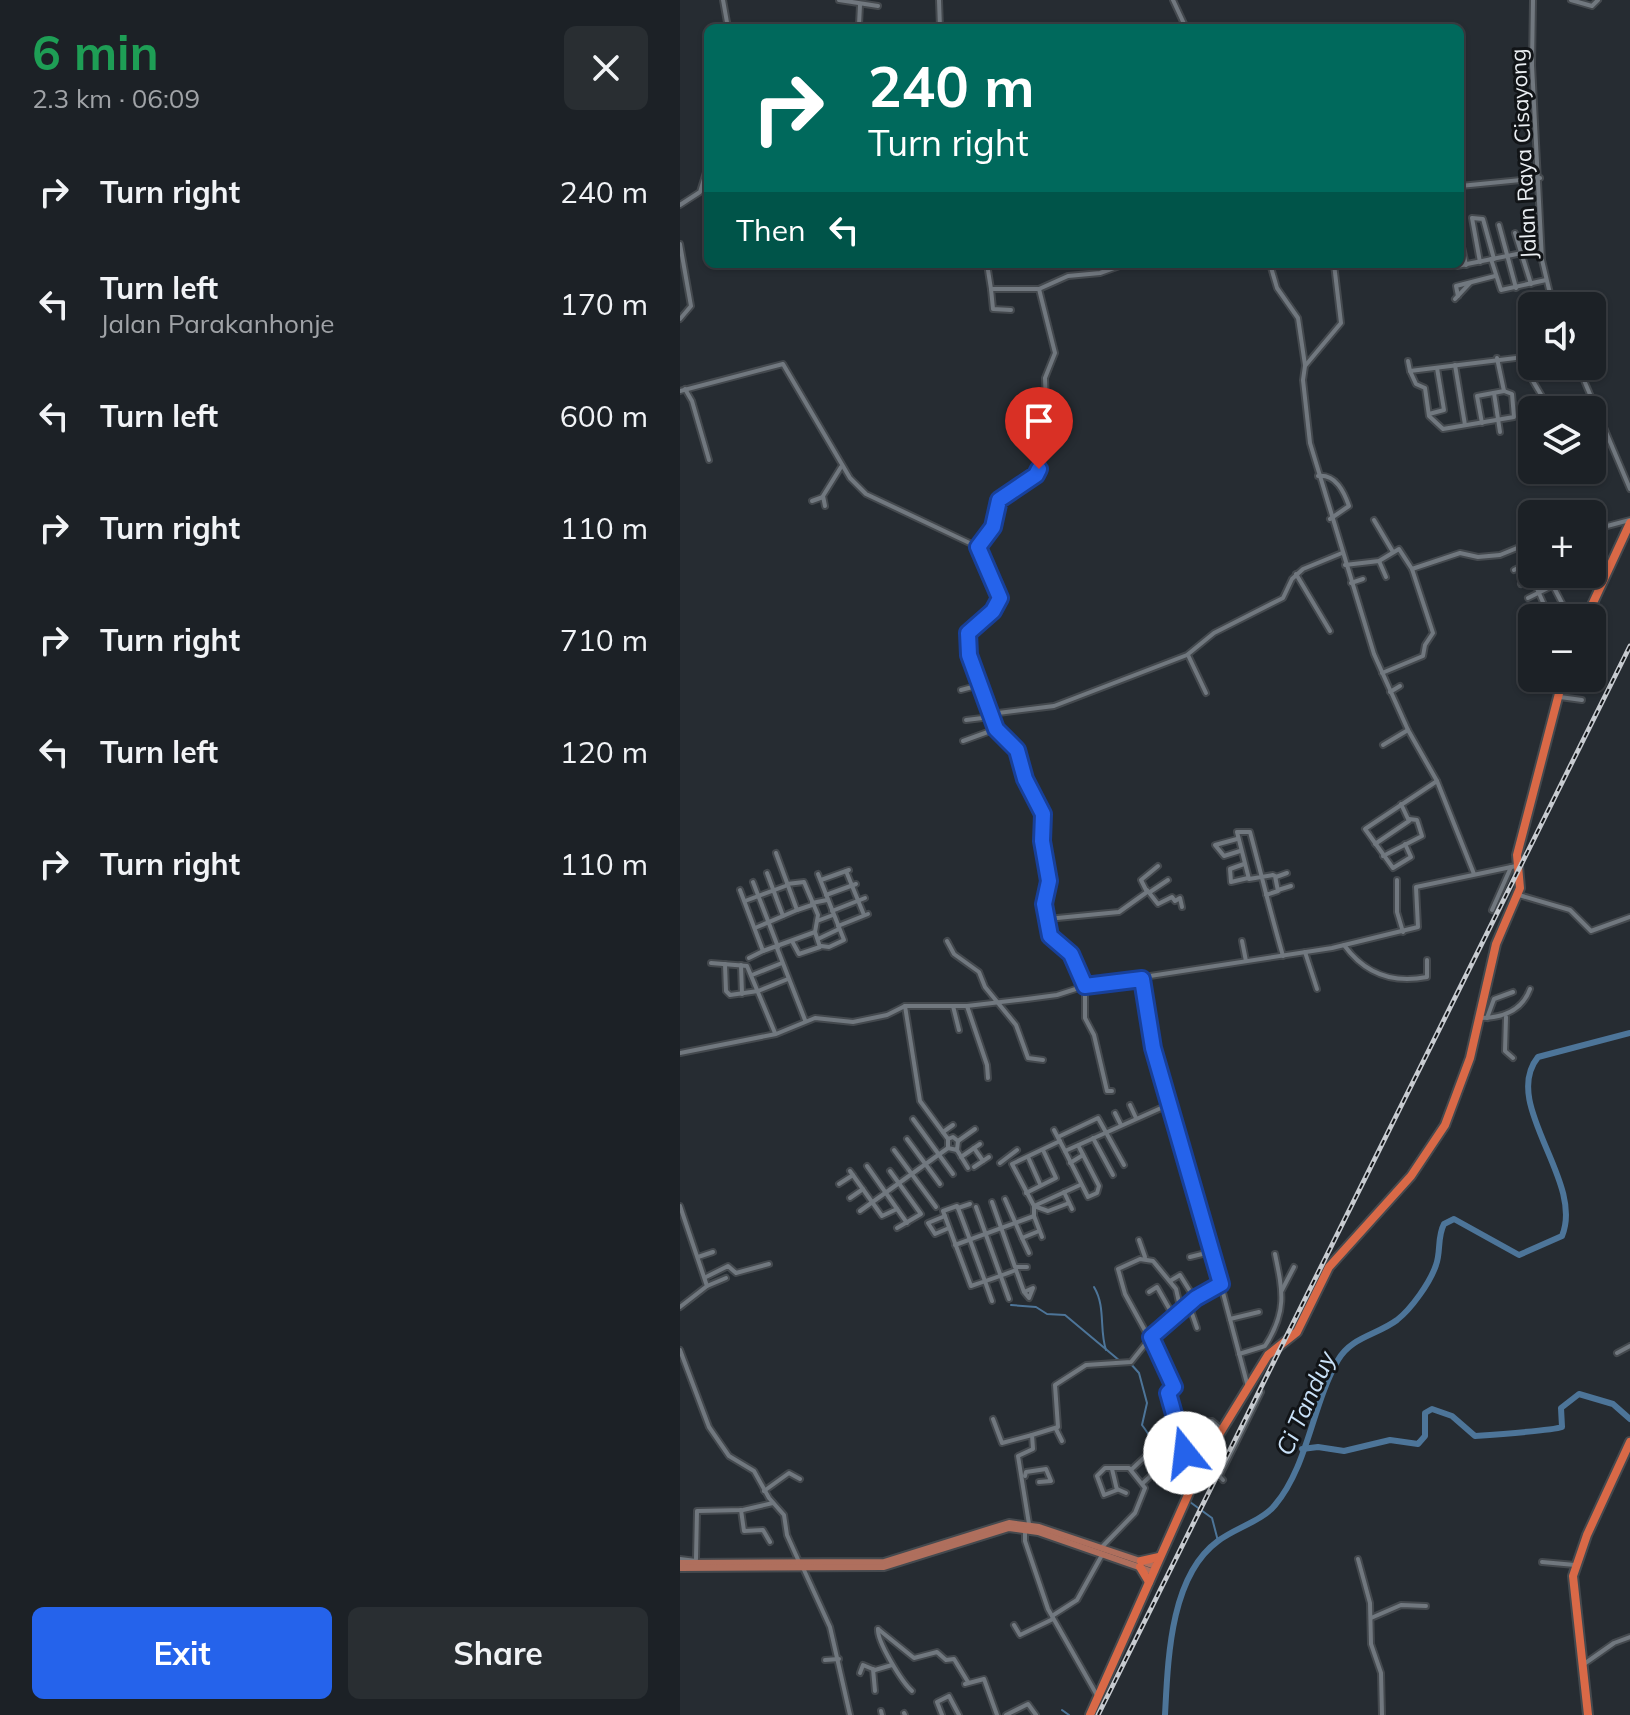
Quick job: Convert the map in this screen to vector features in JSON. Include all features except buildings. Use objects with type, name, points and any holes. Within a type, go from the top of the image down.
[{"type":"highway","points":[[1606,573],[1630,522]]},
{"type":"highway","points":[[1090,1715],[1185,1499],[1222,1430],[1268,1355],[1297,1332],[1334,1261],[1432,1148],[1456,1100],[1483,1018],[1496,944],[1521,882],[1514,867],[1559,692]]},
{"type":"highway","points":[[1588,1715],[1572,1586],[1576,1565],[1630,1442]]},
{"type":"highway","points":[[1149,1582],[1141,1564],[1159,1557]]},
{"type":"main road","points":[[680,1563],[802,1567],[880,1565],[917,1559],[996,1529],[1028,1527],[1154,1569]]},
{"type":"street","points":[[723,0],[727,24]]},
{"type":"street","points":[[839,0],[878,6]]},
{"type":"street","points":[[939,0],[940,24]]},
{"type":"street","points":[[1173,0],[1184,24]]},
{"type":"street","name":"Jalan Raya Cisayong","points":[[1533,0],[1532,65],[1549,292]]},
{"type":"street","points":[[1571,0],[1592,6],[1598,0]]},
{"type":"street","points":[[859,24],[860,2]]},
{"type":"street","points":[[1464,186],[1540,178]]},
{"type":"street","points":[[680,205],[700,192],[704,179]]},
{"type":"street","points":[[1480,262],[1472,218],[1483,219],[1501,290],[1546,280]]},
{"type":"street","points":[[1499,225],[1516,288]]},
{"type":"street","points":[[1515,233],[1531,284]]},
{"type":"street","points":[[680,244],[691,306],[680,319]]},
{"type":"street","points":[[1464,256],[1466,265],[1522,253]]},
{"type":"street","points":[[988,268],[993,309],[1011,310]]},
{"type":"street","points":[[991,289],[1039,289],[1068,276],[1100,273],[1114,268]]},
{"type":"street","points":[[1271,268],[1277,288],[1298,318],[1305,366],[1303,389],[1318,476],[1351,583],[1390,692],[1437,781],[1474,874]]},
{"type":"street","points":[[1305,366],[1341,323],[1334,268]]},
{"type":"street","points":[[1456,298],[1472,282],[1495,276]]},
{"type":"street","points":[[978,547],[993,527],[999,500],[1038,473],[1034,439],[1046,403],[1045,378],[1055,353],[1039,289]]},
{"type":"street","points":[[1410,371],[1518,357]]},
{"type":"street","points":[[1497,358],[1504,391]]},
{"type":"street","points":[[1408,361],[1416,384],[1425,388],[1429,414],[1443,429],[1465,425],[1482,423],[1498,420],[1516,415],[1511,392],[1477,396],[1482,423]]},
{"type":"street","points":[[709,460],[692,401],[682,390],[783,364],[841,467],[866,494],[978,547],[1000,598],[993,611],[966,637],[996,729],[1017,750],[1025,779],[1043,814],[1042,841],[1049,881],[1044,899],[1050,936],[1071,954],[1085,986],[1085,1018],[1094,1035],[1110,1092]]},
{"type":"street","points":[[1455,365],[1465,425]]},
{"type":"street","points":[[1429,414],[1444,410],[1437,368]]},
{"type":"street","points":[[1494,393],[1500,432]]},
{"type":"street","points":[[1606,430],[1630,489]]},
{"type":"street","points":[[812,501],[823,497],[841,467]]},
{"type":"street","points":[[1318,476],[1329,477],[1337,483],[1349,506],[1330,519]]},
{"type":"street","points":[[823,497],[825,506]]},
{"type":"street","points":[[1374,520],[1393,552]]},
{"type":"street","points":[[1606,527],[1630,522]]},
{"type":"street","points":[[1412,569],[1460,553],[1478,557],[1500,555],[1518,548]]},
{"type":"street","points":[[1345,565],[1379,561],[1401,550],[1412,569],[1433,633],[1418,660],[1382,673]]},
{"type":"street","points":[[966,720],[1054,706],[1188,655],[1214,633],[1283,598],[1296,574],[1342,553]]},
{"type":"street","points":[[1379,561],[1386,577]]},
{"type":"street","points":[[1514,570],[1518,568]]},
{"type":"street","points":[[1296,574],[1330,631]]},
{"type":"street","points":[[1351,583],[1363,579]]},
{"type":"street","points":[[1536,588],[1544,604]]},
{"type":"street","points":[[1528,598],[1549,588]]},
{"type":"street","points":[[1188,655],[1206,693]]},
{"type":"street","points":[[961,690],[980,685]]},
{"type":"street","points":[[1390,692],[1400,686]]},
{"type":"street","points":[[1558,696],[1582,700]]},
{"type":"street","points":[[963,741],[996,729]]},
{"type":"street","points":[[1383,745],[1408,730]]},
{"type":"street","points":[[1405,844],[1411,857],[1393,868],[1366,827],[1437,781]]},
{"type":"street","points":[[1401,804],[1409,819]]},
{"type":"street","points":[[1375,844],[1409,819],[1417,820],[1422,835],[1383,856]]},
{"type":"street","points":[[1248,878],[1237,832],[1250,832],[1283,956]]},
{"type":"street","points":[[1237,839],[1215,845],[1224,856],[1240,851]]},
{"type":"street","points":[[776,853],[797,910]]},
{"type":"street","points":[[1244,864],[1230,869],[1231,882],[1287,873]]},
{"type":"street","points":[[1158,866],[1141,880],[1158,904],[1180,898],[1182,907]]},
{"type":"street","points":[[680,1053],[776,1034],[815,1018],[853,1022],[887,1015],[905,1006],[967,1006],[1057,995],[1085,986],[1283,956],[1403,932],[1420,924],[1416,887],[1514,867]]},
{"type":"street","points":[[1492,910],[1514,867]]},
{"type":"street","points":[[818,939],[866,914],[847,870],[820,881]]},
{"type":"street","points":[[767,873],[783,916]]},
{"type":"street","points":[[792,941],[800,954],[821,946],[842,943],[818,874]]},
{"type":"street","points":[[1276,877],[1278,890]]},
{"type":"street","points":[[745,902],[802,880],[813,904],[817,921],[815,932],[821,946]]},
{"type":"street","points":[[1047,919],[1119,912],[1168,880]]},
{"type":"street","points":[[1397,880],[1397,912],[1403,932]]},
{"type":"street","points":[[753,882],[805,1020]]},
{"type":"street","points":[[755,928],[854,885]]},
{"type":"street","points":[[1266,895],[1291,886]]},
{"type":"street","points":[[740,890],[763,951]]},
{"type":"street","points":[[1517,895],[1570,910],[1591,931],[1630,917]]},
{"type":"street","points":[[817,921],[865,898]]},
{"type":"street","points":[[749,958],[815,932]]},
{"type":"street","points":[[947,941],[954,954],[979,972],[985,987],[1016,1025],[1028,1058],[1043,1060]]},
{"type":"street","points":[[1242,941],[1246,961]]},
{"type":"street","points":[[1344,945],[1359,964],[1389,979],[1427,977],[1427,960]]},
{"type":"street","points":[[1305,952],[1317,989]]},
{"type":"street","points":[[711,963],[747,966],[776,1034]]},
{"type":"street","points":[[752,975],[782,963]]},
{"type":"street","points":[[725,964],[726,993],[742,995],[788,979]]},
{"type":"street","points":[[741,965],[742,995]]},
{"type":"street","points":[[1142,979],[1153,1048],[1211,1246],[1248,1388]]},
{"type":"street","points":[[1513,1058],[1505,1051],[1506,1017],[1510,1010],[1524,1002],[1530,989]]},
{"type":"street","points":[[1483,1018],[1494,999],[1513,992]]},
{"type":"street","points":[[905,1006],[919,1098],[948,1139],[948,1148]]},
{"type":"street","points":[[953,1006],[959,1030]]},
{"type":"street","points":[[967,1006],[987,1065],[988,1078]]},
{"type":"street","points":[[1483,1018],[1506,1017]]},
{"type":"street","points":[[1065,1151],[1170,1104]]},
{"type":"street","points":[[1130,1105],[1136,1118]]},
{"type":"street","points":[[1115,1113],[1121,1125]]},
{"type":"street","points":[[1012,1164],[1043,1150],[1097,1118],[1108,1131],[1124,1165]]},
{"type":"street","points":[[913,1119],[953,1174]]},
{"type":"street","points":[[943,1132],[953,1125]]},
{"type":"street","points":[[975,1129],[958,1141],[957,1150],[971,1168],[989,1157]]},
{"type":"street","points":[[1054,1130],[1087,1197],[1099,1191],[1078,1145]]},
{"type":"street","points":[[948,1139],[953,1137],[958,1141]]},
{"type":"street","points":[[1093,1138],[1113,1175]]},
{"type":"street","points":[[907,1139],[940,1184]]},
{"type":"street","points":[[961,1157],[980,1144]]},
{"type":"street","points":[[860,1211],[948,1148],[957,1150]]},
{"type":"street","points":[[974,1148],[983,1161]]},
{"type":"street","points":[[894,1150],[936,1207]]},
{"type":"street","points":[[1000,1163],[1017,1150]]},
{"type":"street","points":[[1043,1150],[1056,1178]]},
{"type":"street","points":[[1070,1163],[1083,1155]]},
{"type":"street","points":[[1008,1156],[1034,1206],[1034,1216],[1041,1234],[1022,1238]]},
{"type":"street","points":[[1028,1157],[1041,1185]]},
{"type":"street","points":[[867,1166],[907,1223]]},
{"type":"street","points":[[890,1171],[921,1214],[897,1228]]},
{"type":"street","points":[[839,1184],[851,1173],[882,1216],[897,1209]]},
{"type":"street","points":[[1026,1193],[1064,1175]]},
{"type":"street","points":[[1034,1206],[1080,1185]]},
{"type":"street","points":[[850,1198],[863,1189]]},
{"type":"street","points":[[1034,1206],[1048,1211],[1070,1206],[1064,1192]]},
{"type":"street","points":[[1005,1199],[1029,1253]]},
{"type":"street","points":[[992,1202],[1024,1292]]},
{"type":"street","points":[[970,1204],[943,1211],[971,1286],[1027,1267]]},
{"type":"street","points":[[680,1206],[707,1286]]},
{"type":"street","points":[[976,1207],[1009,1299]]},
{"type":"street","points":[[958,1208],[992,1301]]},
{"type":"street","points":[[945,1216],[928,1223],[935,1234],[949,1228]]},
{"type":"street","points":[[955,1245],[1034,1216]]},
{"type":"street","points":[[1139,1240],[1145,1257],[1158,1264],[1169,1280],[1181,1311]]},
{"type":"street","points":[[1190,1257],[1202,1254],[1211,1246]]},
{"type":"street","points":[[698,1257],[713,1252]]},
{"type":"street","points":[[1239,1354],[1267,1343],[1280,1318],[1282,1290],[1275,1254]]},
{"type":"street","points":[[1145,1257],[1117,1271],[1132,1308],[1151,1337],[1174,1387],[1168,1393],[1186,1454],[1204,1461],[1221,1478],[1261,1392]]},
{"type":"street","points":[[705,1277],[727,1267],[744,1273],[769,1264]]},
{"type":"street","points":[[1282,1290],[1294,1267]]},
{"type":"street","points":[[1149,1292],[1179,1274],[1195,1299]]},
{"type":"street","points":[[680,1307],[707,1286],[726,1278]]},
{"type":"street","points":[[1062,1441],[1056,1429],[1059,1422],[1054,1391],[1058,1383],[1086,1365],[1130,1363],[1151,1337],[1174,1317],[1195,1299],[1221,1284]]},
{"type":"street","points":[[1157,1287],[1174,1317]]},
{"type":"street","points":[[1189,1305],[1197,1328]]},
{"type":"street","points":[[1230,1319],[1259,1312]]},
{"type":"street","points":[[1617,1353],[1630,1346]]},
{"type":"street","points":[[680,1350],[715,1437],[734,1461],[754,1471],[764,1491],[784,1515],[788,1539],[839,1659],[850,1715]]},
{"type":"street","points":[[993,1419],[1002,1443],[1056,1429]]},
{"type":"street","points":[[1200,1423],[1212,1421],[1222,1430]]},
{"type":"street","points":[[1032,1435],[1033,1449],[1018,1456],[1024,1479],[1028,1527],[1025,1541],[1052,1617],[1099,1698]]},
{"type":"street","points":[[1126,1493],[1117,1489],[1104,1495],[1098,1481],[1099,1471],[1132,1469],[1147,1455]]},
{"type":"street","points":[[1143,1483],[1159,1468]]},
{"type":"street","points":[[1024,1479],[1026,1472],[1046,1469],[1051,1481],[1039,1482]]},
{"type":"street","points":[[1112,1469],[1117,1489]]},
{"type":"street","points":[[1014,1625],[1020,1635],[1077,1600],[1102,1551],[1135,1513],[1145,1490],[1132,1469]]},
{"type":"street","points":[[764,1491],[789,1473],[800,1479]]},
{"type":"street","points":[[696,1563],[697,1511],[741,1510],[773,1503]]},
{"type":"street","points":[[741,1510],[744,1531],[760,1529],[770,1542]]},
{"type":"street","points":[[1358,1559],[1371,1618],[1371,1644],[1381,1673],[1382,1715]]},
{"type":"street","points":[[1542,1562],[1576,1565]]},
{"type":"street","points":[[1371,1618],[1402,1605],[1426,1606]]},
{"type":"street","points":[[912,1691],[892,1665],[878,1638],[878,1629],[914,1658],[937,1652],[946,1660],[954,1659],[966,1683],[984,1679],[997,1715]]},
{"type":"street","points":[[1582,1665],[1614,1643],[1630,1637]]},
{"type":"street","points":[[825,1660],[839,1659]]},
{"type":"street","points":[[860,1671],[892,1665]]},
{"type":"street","points":[[872,1670],[875,1691]]},
{"type":"street","points":[[942,1715],[937,1702],[949,1696],[959,1715]]},
{"type":"street","points":[[1006,1715],[1028,1704],[1036,1715]]},
{"type":"waterway","name":"Ci Tanduy","points":[[1165,1715],[1170,1645],[1181,1597],[1190,1575],[1202,1556],[1218,1541],[1263,1516],[1275,1505],[1303,1454],[1322,1396],[1338,1360],[1350,1346],[1397,1320],[1414,1303],[1436,1265],[1444,1224],[1454,1219],[1519,1255],[1562,1236],[1566,1214],[1563,1191],[1529,1097],[1529,1076],[1538,1057],[1630,1033]]},
{"type":"waterway","points":[[1094,1287],[1100,1302],[1106,1350]]},
{"type":"waterway","points":[[1011,1305],[1036,1307],[1047,1314],[1065,1315],[1120,1361]]},
{"type":"waterway","points":[[1130,1363],[1139,1373],[1147,1403],[1142,1425],[1179,1477],[1178,1487],[1185,1499]]},
{"type":"waterway","points":[[1302,1449],[1318,1447],[1344,1451],[1390,1440],[1418,1444],[1425,1436],[1425,1413],[1432,1409],[1452,1416],[1475,1436],[1557,1428],[1562,1427],[1561,1408],[1579,1394],[1613,1404],[1630,1419]]},
{"type":"waterway","points":[[1190,1502],[1212,1518],[1218,1541]]},
{"type":"waterway","points":[[1062,1710],[1069,1715]]},
{"type":"railway","points":[[1098,1715],[1630,646]]},
{"type":"route","points":[[1039,469],[1036,475],[999,500],[993,527],[978,547],[1000,598],[993,611],[968,633],[967,647],[996,729],[1017,750],[1033,799],[1043,814],[1042,841],[1049,881],[1044,904],[1050,936],[1071,954],[1085,986],[1142,979],[1153,1048],[1221,1284],[1196,1298],[1151,1337],[1174,1387],[1168,1393],[1185,1453]]}]
